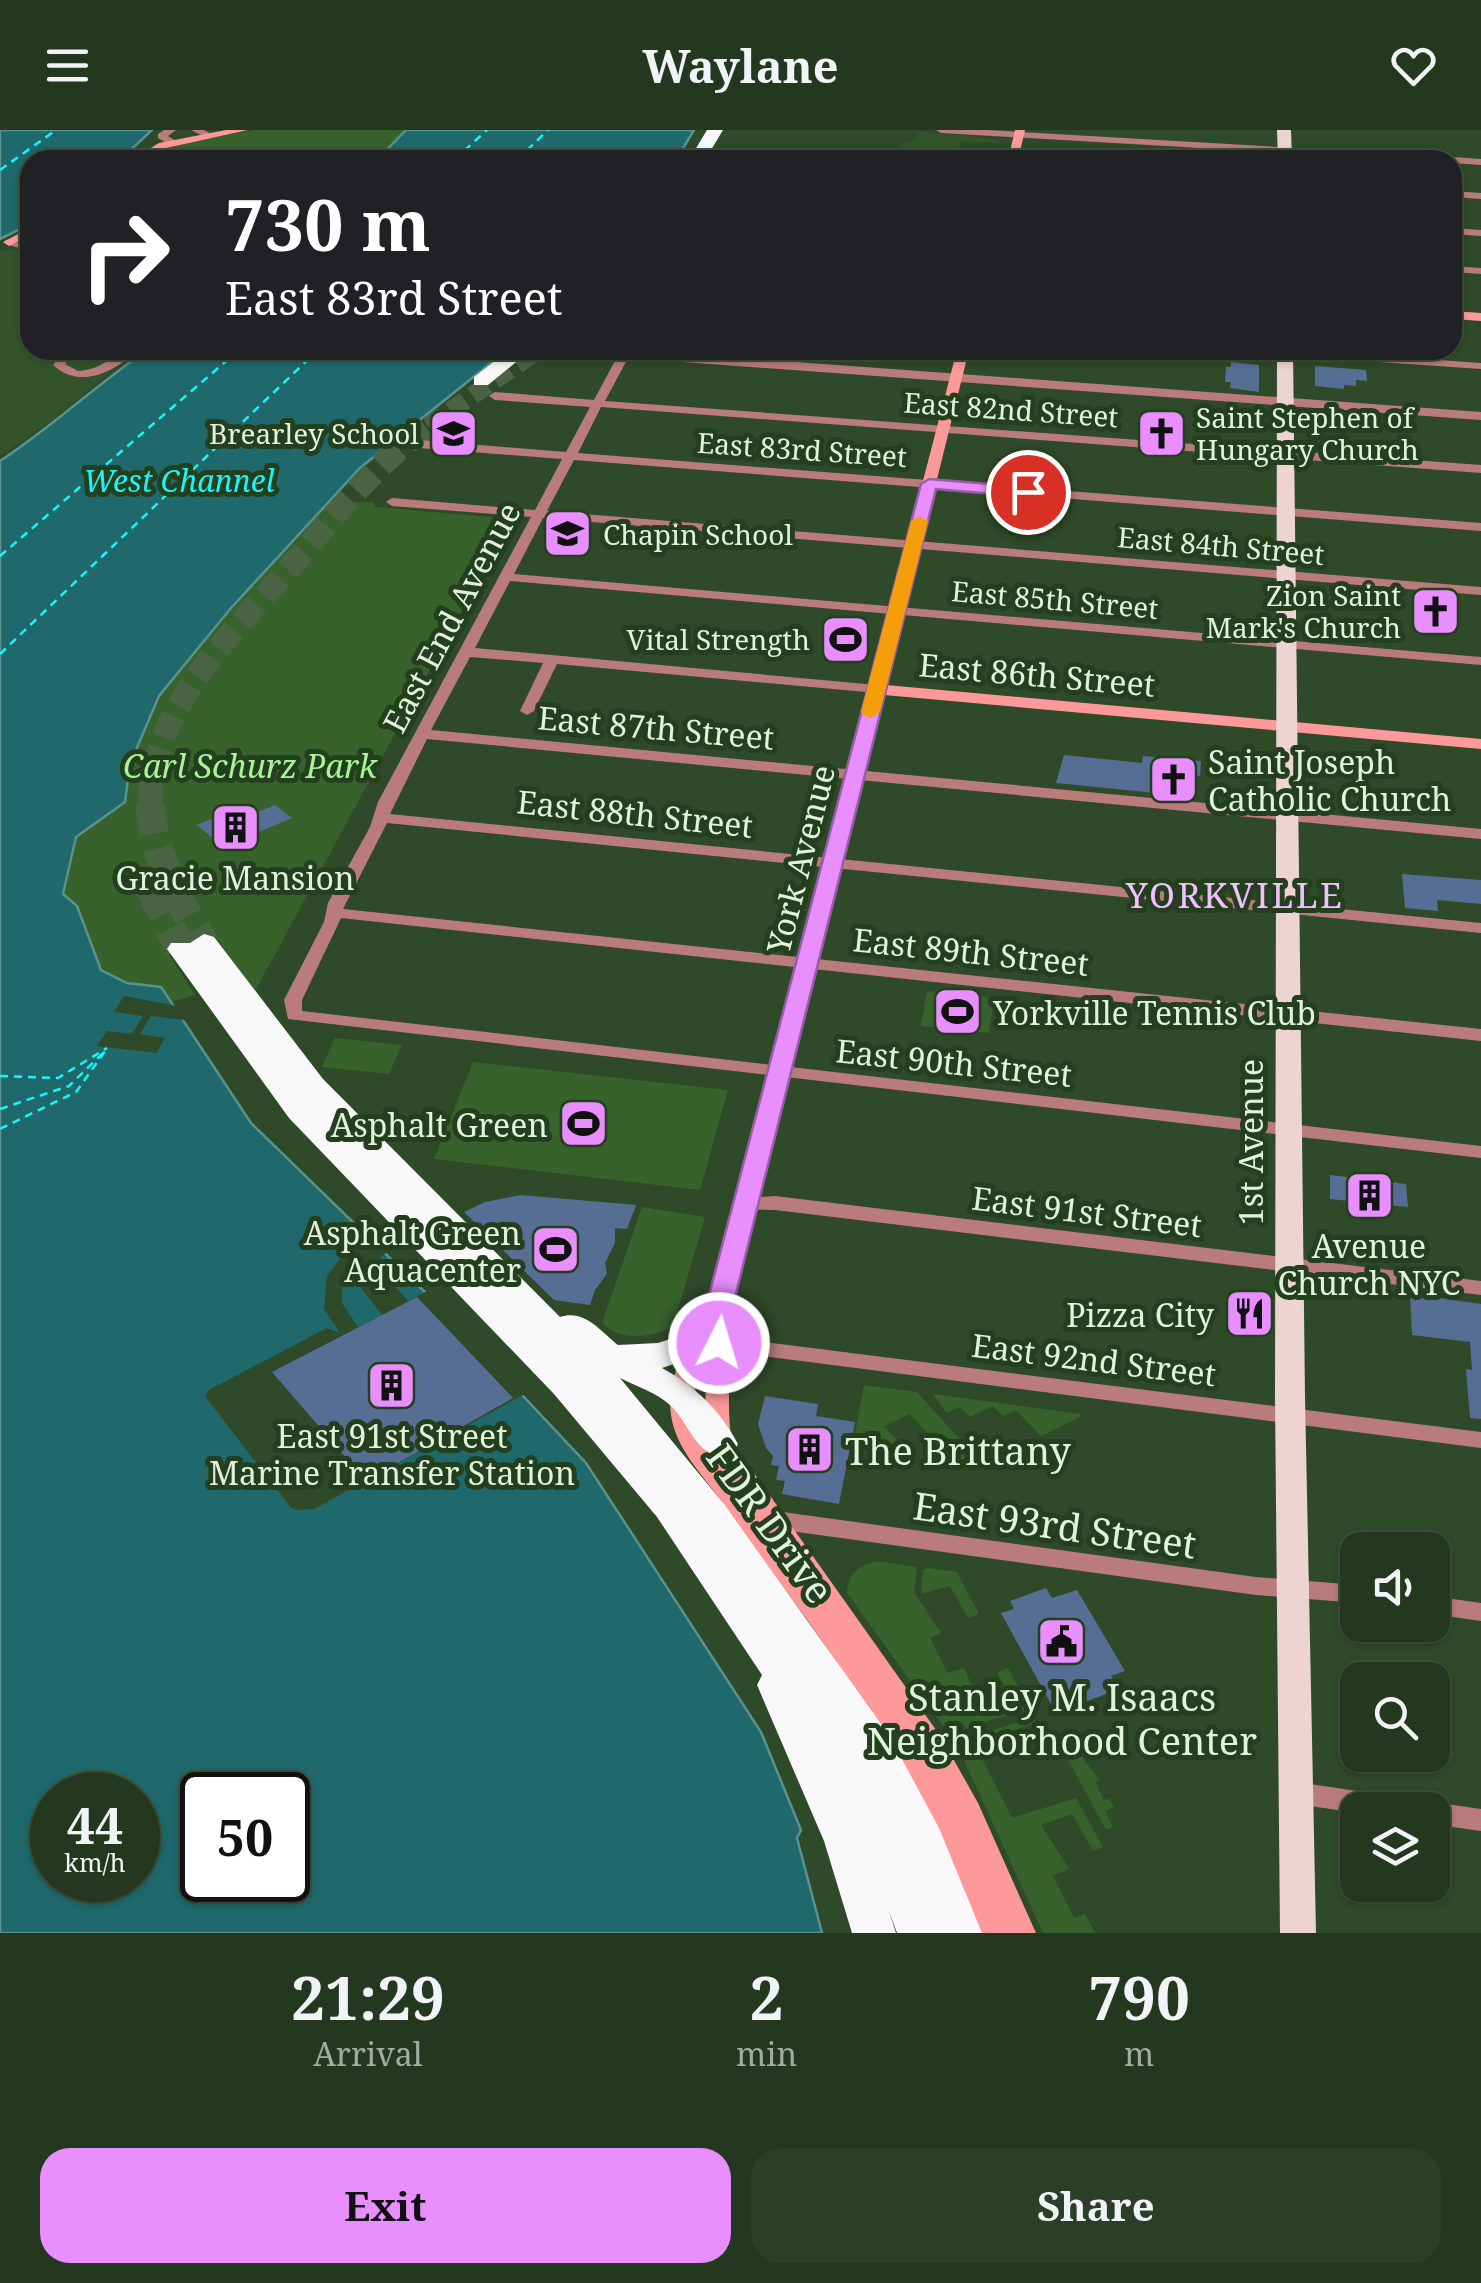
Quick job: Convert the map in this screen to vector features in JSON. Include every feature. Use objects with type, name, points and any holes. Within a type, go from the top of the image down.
[{"type":"highway","points":[[488,388],[512,360]]},
{"type":"highway","name":"FDR Drive","points":[[919,1933],[900,1878],[856,1786],[823,1729],[670,1507],[614,1438],[300,1111],[192,946],[312,1086],[641,1426],[745,1561],[855,1719],[924,1842],[960,1933]]},
{"type":"highway","points":[[499,1276],[614,1358],[682,1395],[720,1444]]},
{"type":"highway","points":[[614,1358],[658,1356],[711,1337]]},
{"type":"highway","points":[[752,1626],[846,1841],[874,1933]]},
{"type":"main road","points":[[151,150],[172,136],[210,136],[243,130]]},
{"type":"main road","points":[[9,242],[20,236]]},
{"type":"main road","name":"York Avenue","points":[[682,1395],[711,1337],[960,360]]},
{"type":"main road","name":"1st Avenue","points":[[1286,360],[1291,1416],[1298,1933]]},
{"type":"main road","name":"East 86th Street","points":[[877,689],[1481,744]]},
{"type":"main road","name":"York Avenue","points":[[711,1337],[721,1361],[714,1412],[720,1444]]},
{"type":"main road","points":[[682,1395],[680,1412],[687,1432],[758,1518]]},
{"type":"main road","points":[[720,1444],[758,1518]]},
{"type":"main road","name":"FDR Drive","points":[[758,1518],[912,1755],[962,1851],[994,1933]]},
{"type":"main road","name":"FDR Drive","points":[[758,1518],[932,1745],[968,1812],[1020,1933]]},
{"type":"street","points":[[196,130],[210,136]]},
{"type":"street","points":[[942,130],[1020,132],[1227,150]]},
{"type":"street","points":[[9,242],[20,245]]},
{"type":"street","points":[[63,360],[59,365],[67,372],[84,374],[106,370],[119,360]]},
{"type":"street","name":"East End Avenue","points":[[301,1018],[294,1015],[292,1006],[336,913],[336,904],[620,360]]},
{"type":"street","points":[[726,360],[1481,416]]},
{"type":"street","points":[[1403,360],[1481,366]]},
{"type":"street","name":"East 82nd Street","points":[[488,388],[598,403],[1481,469]]},
{"type":"street","name":"East 83rd Street","points":[[418,444],[1481,527]]},
{"type":"street","name":"East 84th Street","points":[[392,502],[1481,591]]},
{"type":"street","name":"East 85th Street","points":[[505,577],[1481,660]]},
{"type":"street","name":"East 86th Street","points":[[467,652],[877,689]]},
{"type":"street","points":[[527,712],[552,660]]},
{"type":"street","name":"East 87th Street","points":[[424,734],[1481,834]]},
{"type":"street","name":"East 88th Street","points":[[380,818],[1481,928]]},
{"type":"street","name":"East 89th Street","points":[[336,913],[1481,1034]]},
{"type":"street","name":"East 90th Street","points":[[301,1018],[1481,1152]]},
{"type":"street","name":"East 91st Street","points":[[746,1204],[774,1202],[1481,1288]]},
{"type":"street","name":"East 92nd Street","points":[[711,1337],[1481,1440]]},
{"type":"street","name":"East 93rd Street","points":[[758,1518],[1091,1565],[1340,1592]]},
{"type":"street","points":[[1450,1608],[1481,1612]]},
{"type":"street","points":[[1296,1793],[1340,1799]]},
{"type":"street","points":[[1450,1816],[1481,1820]]},
{"type":"shaded area","points":[[917,132],[998,140],[961,141],[958,150],[901,150],[904,141],[914,142]]},
{"type":"shaded area","points":[[20,250],[20,360],[125,360],[51,421],[0,456],[0,251]]},
{"type":"green space","points":[[255,130],[406,130],[387,150],[157,150]]},
{"type":"green space","name":"Carl Schurz Park","points":[[329,502],[373,502],[376,507],[512,519],[255,991],[215,939],[168,953],[195,995],[172,1002],[161,987],[107,972],[91,952],[69,899],[63,894],[75,837],[123,802],[139,738],[167,683]]},
{"type":"green space","name":"Yorkville Tennis Club","points":[[927,991],[994,998],[989,1033],[921,1026]]},
{"type":"green space","points":[[335,1038],[402,1045],[389,1074],[322,1067]]},
{"type":"green space","name":"Asphalt Green","points":[[473,1062],[728,1090],[700,1190],[434,1159]]},
{"type":"green space","points":[[642,1207],[705,1217],[673,1327],[627,1336],[602,1323]]},
{"type":"green space","points":[[864,1385],[917,1392],[973,1454],[955,1463],[910,1414],[884,1426],[901,1445],[854,1440]]},
{"type":"green space","points":[[933,1394],[1080,1417],[1041,1436],[1016,1410],[1003,1416],[993,1406],[970,1417],[960,1407],[947,1413]]},
{"type":"green space","points":[[876,1561],[917,1567],[914,1592],[941,1633],[930,1638],[948,1673],[964,1668],[982,1709],[1012,1700],[997,1672],[1008,1668],[1030,1708],[966,1728],[960,1721],[943,1726],[847,1593],[855,1572]]},
{"type":"green space","points":[[923,1570],[957,1572],[979,1614],[968,1618],[950,1586],[921,1594]]},
{"type":"green space","points":[[1033,1717],[1036,1723],[996,1736],[1000,1746],[979,1753],[1012,1818],[1076,1798],[1103,1847],[1093,1851],[1072,1814],[1041,1825],[1069,1869],[1053,1876],[1074,1918],[1085,1914],[1095,1933],[1043,1933],[958,1747],[965,1744],[964,1740]]},
{"type":"green space","points":[[1076,1737],[1082,1750],[1078,1752],[1099,1780],[1095,1782],[1104,1800],[1109,1799],[1114,1807],[1105,1811],[1113,1827],[1106,1830],[1059,1743]]},
{"type":"water","points":[[0,130],[152,130],[131,150],[20,150],[20,229],[0,239]]},
{"type":"water","points":[[406,130],[694,130],[682,150],[387,150]]},
{"type":"water","name":"West Channel","points":[[132,360],[495,360],[360,468],[231,608],[159,696],[130,764],[125,802],[76,837],[63,894],[77,906],[101,970],[127,983],[161,987],[251,1123],[430,1297],[586,1463],[761,1732],[801,1830],[797,1838],[822,1933],[0,1933],[0,461]]},
{"type":"pier","points":[[124,996],[177,1006],[185,1020],[151,1016],[140,1034],[165,1038],[156,1053],[97,1046],[107,1031],[132,1034],[143,1016],[114,1012]]},
{"type":"pier","points":[[372,1235],[388,1251],[378,1260],[379,1268],[408,1301],[427,1291],[525,1394],[314,1509],[298,1510],[291,1508],[205,1396],[209,1390],[327,1328],[340,1333],[324,1309],[327,1276],[343,1255]],"holes":[[[349,1272],[382,1315],[358,1327],[342,1303],[342,1283]]]},
{"type":"building","points":[[1231,362],[1259,365],[1259,392],[1230,388],[1231,382],[1225,382],[1226,367],[1231,367]]},
{"type":"building","points":[[1315,366],[1366,370],[1367,381],[1356,380],[1356,386],[1344,385],[1344,389],[1315,386]]},
{"type":"building","points":[[1064,755],[1142,763],[1143,756],[1201,761],[1200,776],[1196,775],[1195,797],[1056,783]]},
{"type":"building","name":"Gracie Mansion","points":[[275,805],[292,818],[223,847],[197,825],[229,811],[239,820]]},
{"type":"building","points":[[1402,874],[1481,880],[1481,904],[1437,900],[1438,911],[1405,908]]},
{"type":"building","name":"Avenue Church NYC","points":[[1330,1175],[1406,1184],[1408,1207],[1330,1199]]},
{"type":"building","name":"Asphalt Green Aquacenter","points":[[521,1195],[636,1205],[627,1229],[615,1228],[615,1243],[605,1263],[607,1274],[590,1305],[554,1300],[464,1212],[485,1202]]},
{"type":"building","points":[[1410,1294],[1481,1304],[1481,1419],[1470,1418],[1466,1369],[1472,1370],[1470,1342],[1412,1335]]},
{"type":"building","name":"East 91st Street Marine Transfer Station","points":[[417,1297],[513,1398],[366,1481],[272,1372]]},
{"type":"building","name":"The Brittany","points":[[765,1396],[818,1404],[816,1416],[855,1422],[839,1504],[782,1494],[785,1481],[776,1480],[779,1466],[771,1465],[773,1456],[758,1424]]},
{"type":"building","name":"Stanley M. Isaacs Neighborhood Center","points":[[1046,1588],[1052,1598],[1077,1590],[1125,1671],[1111,1676],[1119,1689],[1056,1713],[1001,1613],[1014,1609],[1010,1601]]},
{"type":"ferry route","points":[[28,150],[56,130]]},
{"type":"ferry route","points":[[465,150],[487,130]]},
{"type":"ferry route","points":[[527,150],[548,130]]},
{"type":"ferry route","points":[[0,170],[20,156]]},
{"type":"ferry route","points":[[0,556],[227,360]]},
{"type":"ferry route","points":[[0,654],[308,360]]},
{"type":"ferry route","points":[[0,1129],[76,1092],[108,1047]]},
{"type":"ferry route","points":[[0,1076],[58,1078],[107,1048]]},
{"type":"ferry route","points":[[0,1109],[69,1086],[104,1052]]},
{"type":"tunnel","points":[[429,426],[524,360]]},
{"type":"tunnel","points":[[429,426],[432,423]]},
{"type":"tunnel","points":[[151,806],[152,779],[162,740],[203,669],[354,493],[429,426]]},
{"type":"tunnel","points":[[150,804],[162,860],[204,943]]},
{"type":"tunnel","points":[[150,888],[181,949]]},
{"type":"slow traffic","points":[[871,712],[919,521]]},
{"type":"place","name":"Brearley School","points":[[454,433]]},
{"type":"place","name":"Saint Stephen of Hungary Church","points":[[1161,433]]},
{"type":"place","name":"Chapin School","points":[[568,534]]},
{"type":"place","name":"Zion Saint Mark's Church","points":[[1436,611]]},
{"type":"place","name":"Vital Strength","points":[[845,639]]},
{"type":"place","name":"Saint Joseph Catholic Church","points":[[1173,779]]},
{"type":"place","name":"Gracie Mansion","points":[[235,827]]},
{"type":"place","name":"Yorkville Tennis Club","points":[[958,1012]]},
{"type":"place","name":"Asphalt Green","points":[[583,1124]]},
{"type":"place","name":"Avenue Church NYC","points":[[1369,1195]]},
{"type":"place","name":"Asphalt Green Aquacenter","points":[[556,1250]]},
{"type":"place","name":"Pizza City","points":[[1249,1314]]},
{"type":"place","name":"East 91st Street Marine Transfer Station","points":[[392,1385]]},
{"type":"place","name":"The Brittany","points":[[810,1450]]},
{"type":"place","name":"Stanley M. Isaacs Neighborhood Center","points":[[1062,1642]]},
{"type":"district","name":"YORKVILLE","points":[[1235,894]]},
{"type":"route","points":[[719,1343],[714,1326],[929,484],[1028,492]]}]
